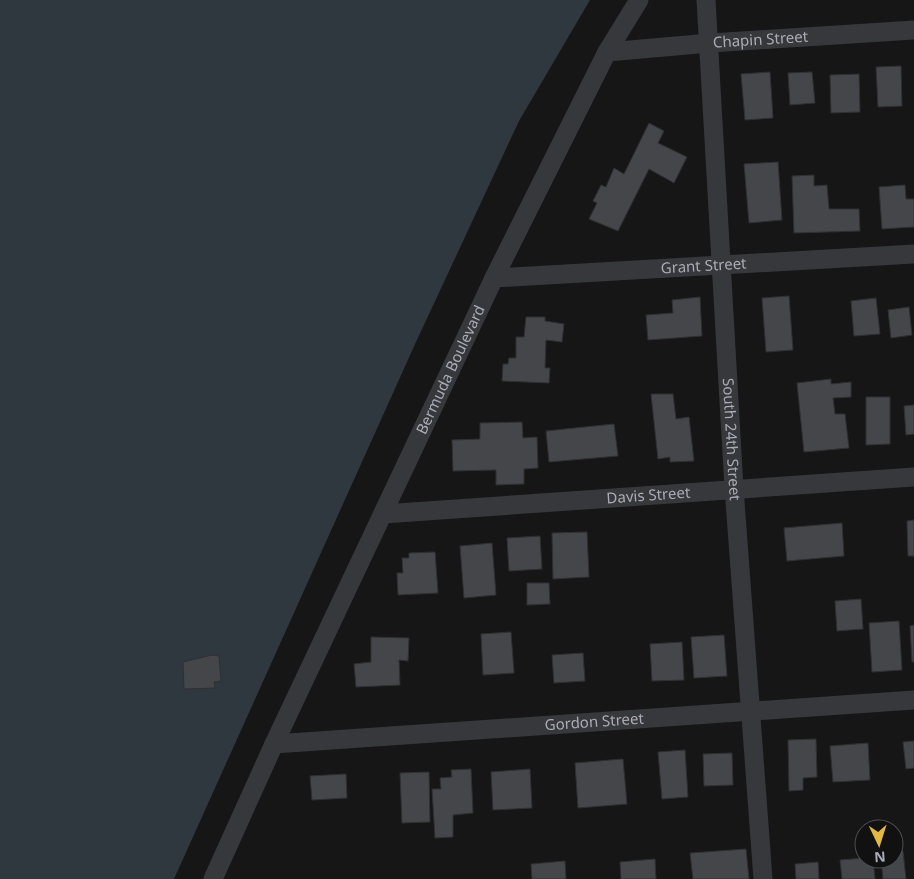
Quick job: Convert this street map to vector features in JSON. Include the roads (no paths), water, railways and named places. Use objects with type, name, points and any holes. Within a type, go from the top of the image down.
[{"type":"street","name":"Bermuda Boulevard","points":[[214,879],[274,744],[494,278],[607,52],[639,0]]},
{"type":"street","name":"South 24th Street","points":[[706,0],[710,43],[720,265],[734,488],[763,879]]},
{"type":"street","name":"Chapin Street","points":[[607,52],[710,43],[914,30]]},
{"type":"street","name":"Grant Street","points":[[494,278],[914,254]]},
{"type":"street","name":"Davis Street","points":[[383,514],[734,488],[914,477]]},
{"type":"street","name":"Gordon Street","points":[[274,744],[914,700]]}]
